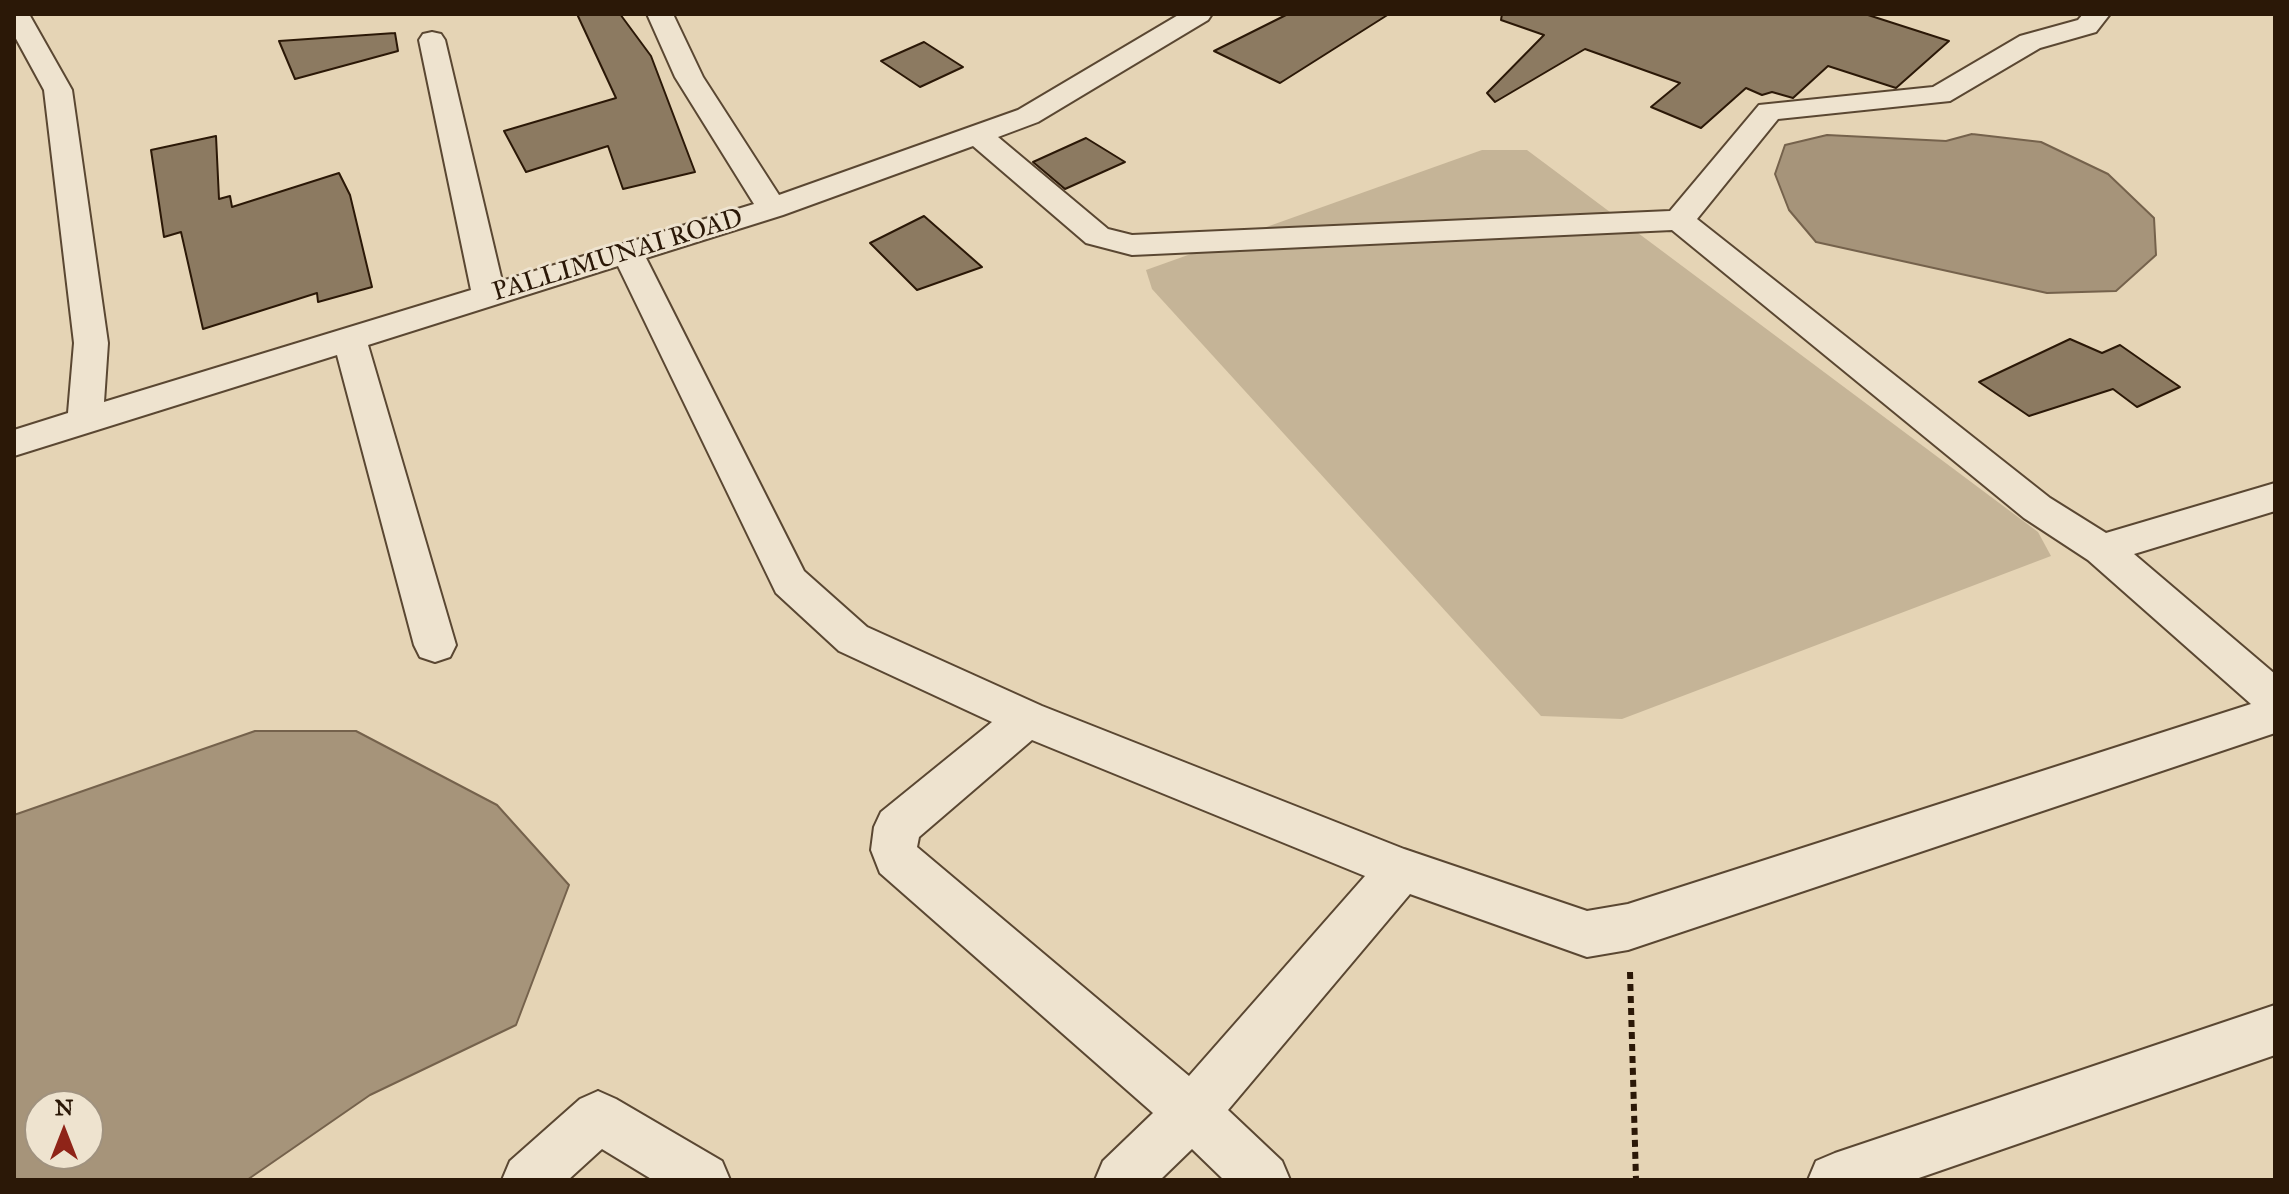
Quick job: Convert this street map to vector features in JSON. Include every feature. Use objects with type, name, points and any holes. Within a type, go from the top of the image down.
[{"type":"street","points":[[16,14],[58,90],[91,343],[85,423]]},
{"type":"street","points":[[660,14],[689,77],[772,208]]},
{"type":"street","name":"PALLIMUNAI ROAD","points":[[14,443],[772,208],[1028,116],[1161,26],[1199,14]]},
{"type":"street","points":[[1679,220],[1769,111],[1940,95],[2030,42],[2087,26],[2097,14]]},
{"type":"street","points":[[432,40],[489,296]]},
{"type":"street","points":[[977,134],[1097,236],[1132,245],[1679,220],[2037,508],[2102,549],[2275,700]]},
{"type":"street","points":[[628,253],[790,582],[853,639],[1027,719],[1401,869],[1587,934],[1628,927],[2275,715]]},
{"type":"street","points":[[350,340],[435,645]]},
{"type":"street","points":[[2102,549],[2275,497]]},
{"type":"street","points":[[1027,719],[897,827],[896,858],[1192,1112],[1263,1180]]},
{"type":"street","points":[[1122,1180],[1192,1112],[1401,869]]},
{"type":"street","points":[[1835,1180],[2275,1030]]},
{"type":"street","points":[[540,1172],[598,1117],[703,1180]]},
{"type":"path","points":[[1628,927],[1636,1180]]},
{"type":"shaded area","points":[[1972,134],[2041,142],[2108,174],[2154,218],[2156,255],[2116,291],[2047,293],[1816,242],[1789,210],[1775,174],[1785,145],[1827,135],[1946,141]]},
{"type":"shaded area","points":[[1482,150],[1527,150],[2038,532],[2051,556],[1622,719],[1541,716],[1152,289],[1146,270]]},
{"type":"shaded area","points":[[255,731],[356,731],[497,805],[569,885],[516,1025],[370,1095],[247,1180],[14,1180],[14,815]]},
{"type":"building","points":[[577,14],[620,14],[651,56],[695,172],[623,189],[608,146],[526,172],[504,131],[616,98]]},
{"type":"building","points":[[1288,14],[1389,14],[1280,83],[1214,51]]},
{"type":"building","points":[[1502,14],[1865,14],[1949,41],[1896,88],[1828,66],[1793,98],[1772,92],[1762,95],[1746,88],[1701,128],[1651,107],[1680,83],[1585,49],[1495,102],[1487,93],[1544,35],[1501,20]]},
{"type":"building","points":[[395,33],[398,51],[295,79],[279,41]]},
{"type":"building","points":[[924,42],[963,67],[920,87],[881,61]]},
{"type":"building","points":[[216,136],[219,199],[230,196],[232,207],[339,173],[350,195],[372,287],[318,302],[317,293],[203,329],[181,232],[164,237],[151,150]]},
{"type":"building","points":[[1086,138],[1125,162],[1065,189],[1033,162]]},
{"type":"building","points":[[924,216],[982,267],[917,290],[870,243]]},
{"type":"building","points":[[2070,339],[2102,353],[2120,345],[2180,387],[2137,407],[2113,389],[2029,416],[1979,382]]}]
